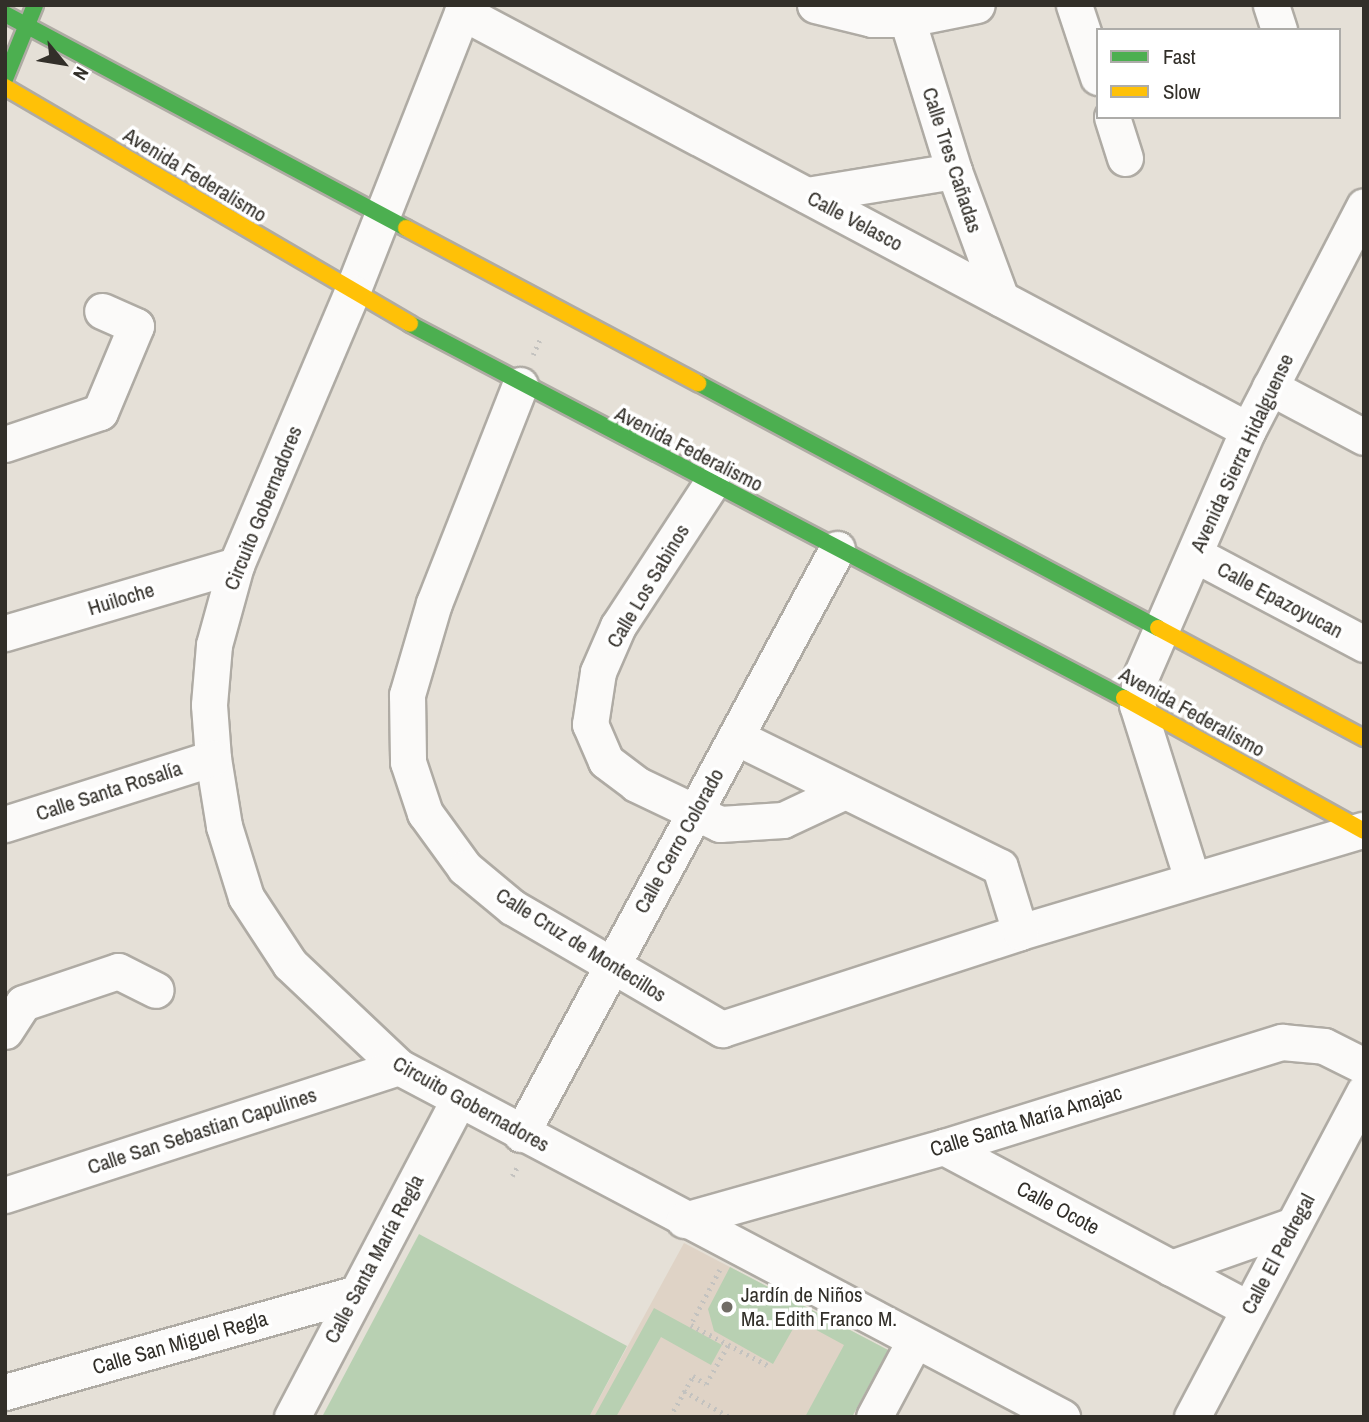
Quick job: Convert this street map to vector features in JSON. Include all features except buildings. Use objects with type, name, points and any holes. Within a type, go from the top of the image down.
[{"type":"main road","points":[[5,79],[35,5]]},
{"type":"main road","points":[[5,14],[1364,738]]},
{"type":"main road","name":"Avenida Federalismo","points":[[5,87],[352,292],[520,385],[1137,705],[1363,830]]},
{"type":"street","points":[[815,5],[872,19],[907,19],[977,5]]},
{"type":"street","points":[[1074,5],[1096,70]]},
{"type":"street","points":[[1271,5],[1278,28]]},
{"type":"street","name":"Calle Velasco","points":[[464,9],[1248,430]]},
{"type":"street","name":"Circuito Gobernadores","points":[[464,9],[352,292],[236,565],[214,645],[209,705],[213,758],[225,826],[246,897],[290,964],[399,1067],[458,1101],[1062,1417]]},
{"type":"street","name":"Calle Tres Cañadas","points":[[907,19],[954,171],[1001,299]]},
{"type":"street","points":[[1112,119],[1125,158]]},
{"type":"street","points":[[807,195],[954,171]]},
{"type":"street","name":"Avenida Sierra Hidalguense","points":[[1137,705],[1140,678],[1159,630],[1196,555],[1248,430],[1362,216]]},
{"type":"street","points":[[5,444],[100,412],[136,326],[102,311]]},
{"type":"street","name":"Calle Cruz de Montecillos","points":[[520,385],[434,603],[407,695],[408,762],[425,813],[465,868],[512,907],[610,967],[722,1029],[1020,932],[1363,830]]},
{"type":"street","points":[[1270,387],[1364,437]]},
{"type":"street","name":"Calle Los Sabinos","points":[[711,484],[618,626],[598,672],[590,724],[606,761],[636,784],[720,824],[757,825],[810,810],[845,791]]},
{"type":"street","name":"Calle Cerro Colorado","points":[[522,1134],[837,549]]},
{"type":"street","name":"Calle Epazoyucan","points":[[1196,555],[1364,644]]},
{"type":"street","name":"Huiloche","points":[[5,633],[236,565]]},
{"type":"street","points":[[1137,705],[1192,879]]},
{"type":"street","points":[[736,737],[1000,867],[1020,932]]},
{"type":"street","name":"Calle Santa Rosalía","points":[[5,824],[213,758]]},
{"type":"street","points":[[5,1031],[23,1003],[118,971],[156,990]]},
{"type":"street","name":"Calle Santa María Amajac","points":[[684,1220],[944,1147],[1282,1042],[1324,1046],[1364,1066]]},
{"type":"street","name":"Calle San Sebastian Capulines","points":[[5,1195],[399,1067]]},
{"type":"street","name":"Calle El Pedregal","points":[[1192,1417],[1364,1092]]},
{"type":"street","name":"Calle Santa María Regla","points":[[292,1417],[354,1294],[458,1101]]},
{"type":"street","name":"Calle Ocote","points":[[944,1147],[1249,1310]]},
{"type":"street","points":[[1171,1268],[1293,1225]]},
{"type":"street","name":"Calle San Miguel Regla","points":[[5,1392],[354,1294]]},
{"type":"street","points":[[874,1417],[915,1340]]},
{"type":"path","points":[[520,385],[554,308]]},
{"type":"path","points":[[723,1263],[691,1325],[771,1367]]},
{"type":"path","points":[[670,1417],[693,1376],[706,1384],[728,1345]]},
{"type":"path","points":[[684,1391],[730,1417]]},
{"type":"shaded area","name":"Jardín de Niños Ma. Edith Franco M.","points":[[684,1243],[888,1350],[852,1417],[589,1417]]},
{"type":"green space","points":[[419,1234],[627,1346],[589,1417],[322,1417]]},
{"type":"green space","points":[[730,1267],[888,1350],[852,1417],[805,1417],[844,1345],[798,1320],[773,1364],[714,1331],[708,1309]]},
{"type":"green space","points":[[654,1308],[722,1345],[711,1365],[661,1337],[616,1417],[594,1417]]},
{"type":"traffic: fast","points":[[5,79],[35,5]]},
{"type":"traffic: fast","points":[[5,14],[406,228]]},
{"type":"traffic: fast","points":[[410,324],[1124,698]]},
{"type":"traffic: fast","points":[[698,383],[1158,628]]},
{"type":"traffic: slow","points":[[5,87],[410,324]]},
{"type":"traffic: slow","points":[[406,228],[698,383]]},
{"type":"traffic: slow","points":[[1158,628],[1364,738]]},
{"type":"traffic: slow","points":[[1124,698],[1364,831]]},
{"type":"place","name":"Jardín de Niños Ma. Edith Franco M.","points":[[727,1307]]}]
